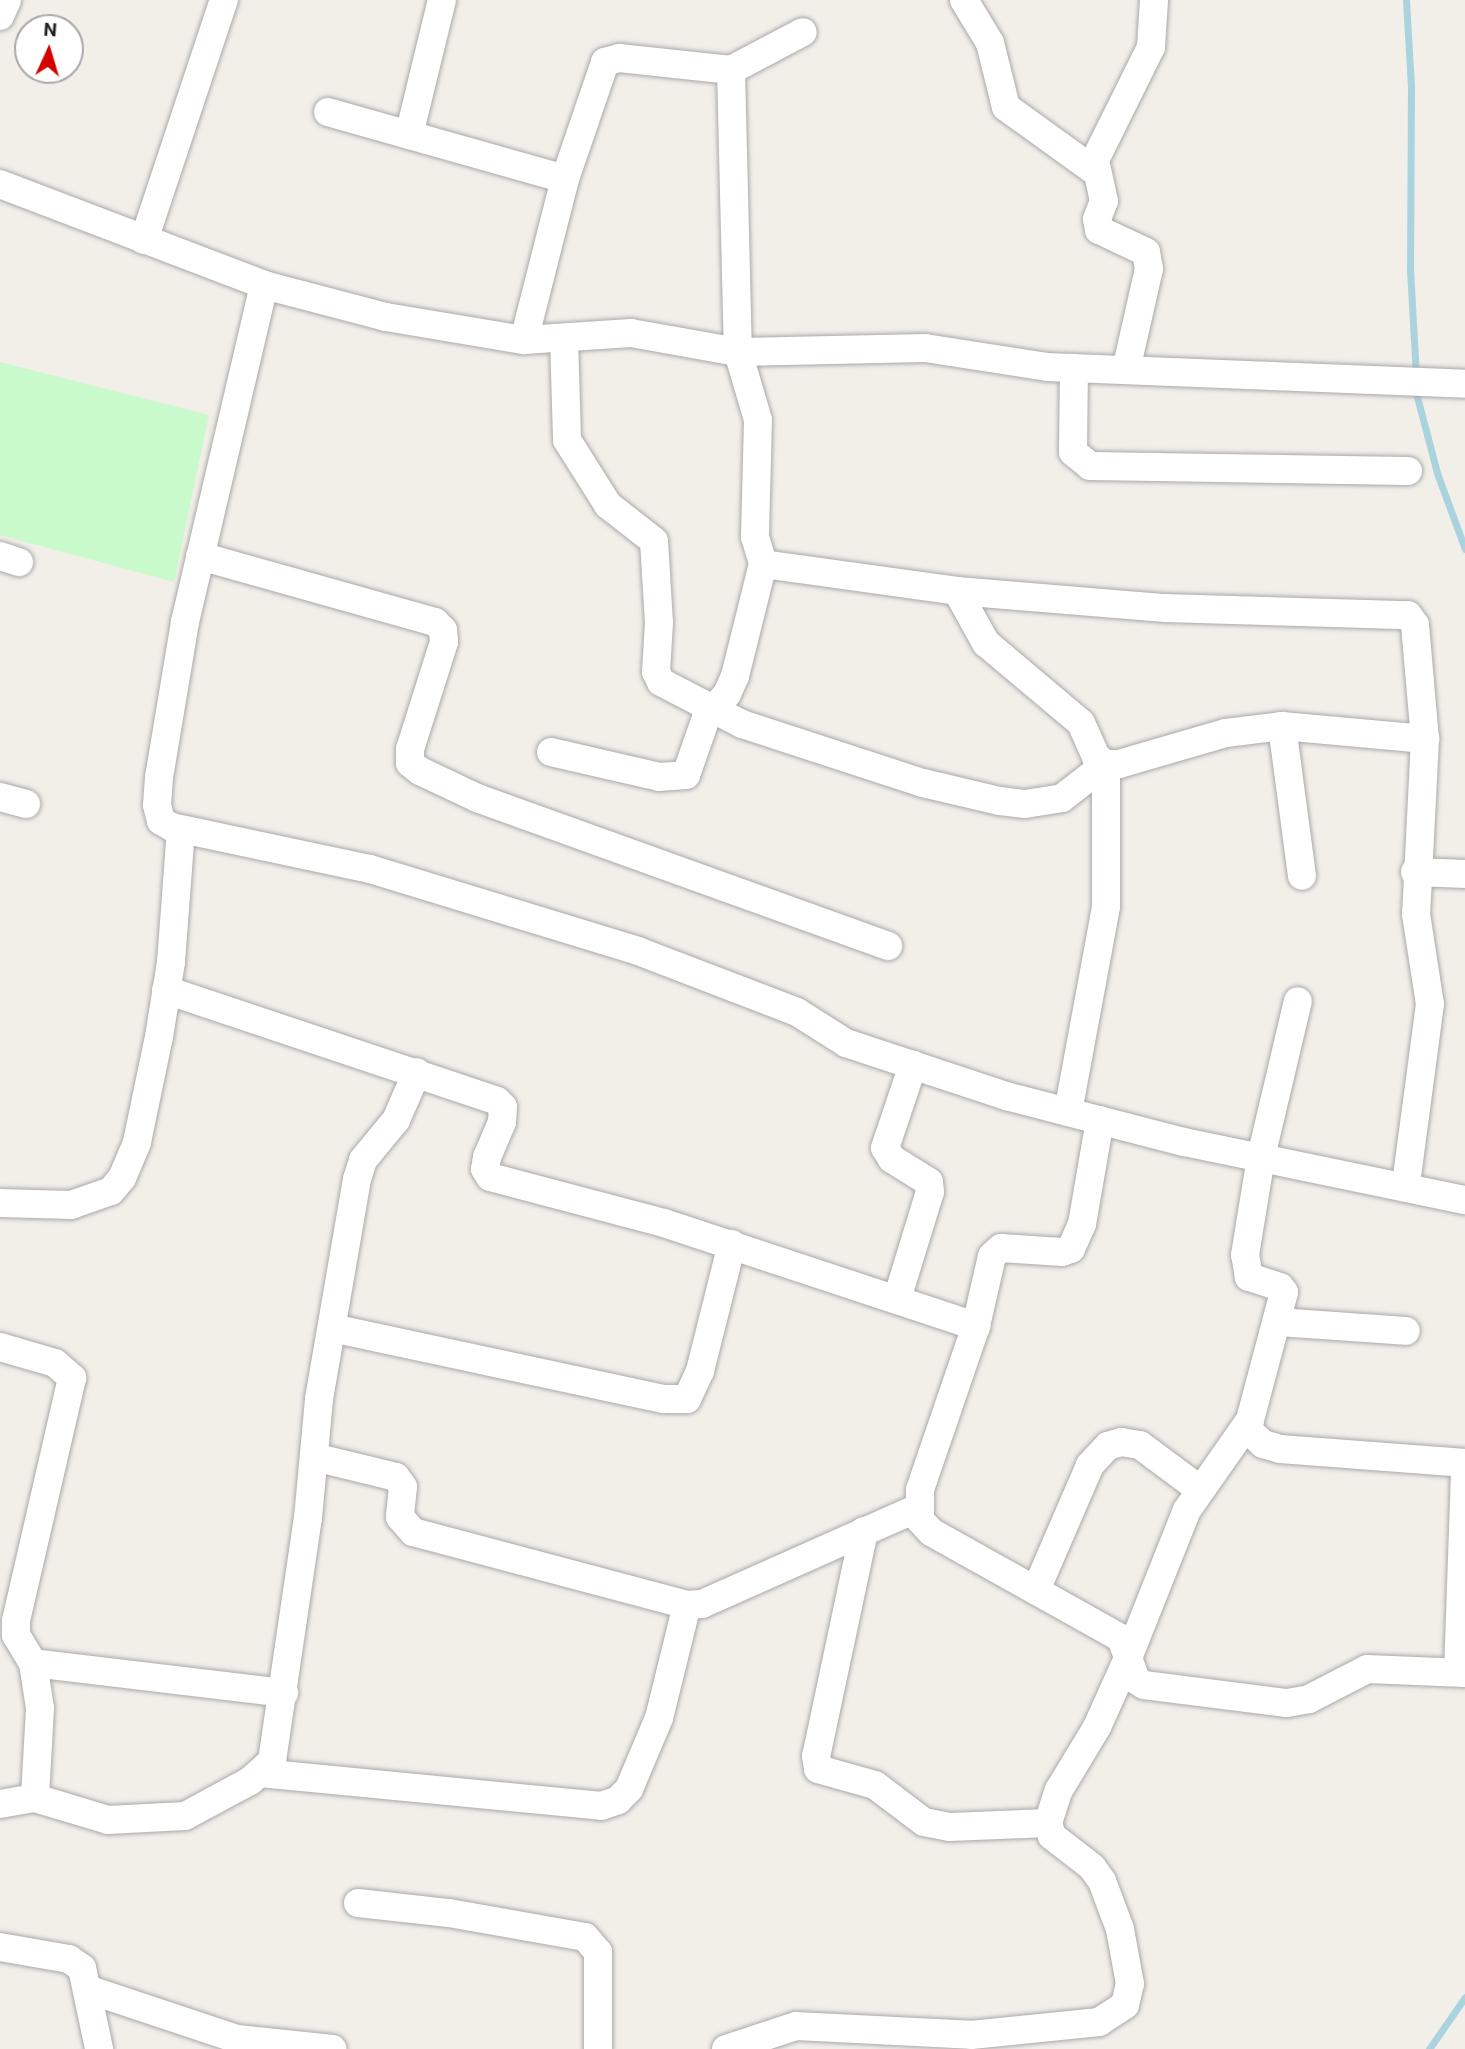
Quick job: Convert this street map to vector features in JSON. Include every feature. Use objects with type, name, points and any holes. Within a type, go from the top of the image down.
[{"type":"street","points":[[0,16],[7,0]]},
{"type":"street","points":[[144,240],[224,0]]},
{"type":"street","points":[[409,135],[442,0]]},
{"type":"street","points":[[964,0],[990,43],[1006,107],[1096,172]]},
{"type":"street","points":[[1126,370],[1149,269],[1146,252],[1099,230],[1097,219],[1104,201],[1096,172],[1099,147],[1151,47],[1154,0]]},
{"type":"street","points":[[524,340],[565,179],[605,62],[619,58],[731,70],[803,32]]},
{"type":"street","points":[[551,752],[677,779],[686,775],[706,718],[727,694],[735,676],[763,564],[755,537],[758,419],[738,352],[731,70]]},
{"type":"street","points":[[328,112],[565,179]]},
{"type":"street","points":[[0,184],[264,285],[386,317],[524,340],[665,336],[738,352],[925,348],[1074,368],[1456,383]]},
{"type":"street","points":[[264,285],[200,556],[156,805],[161,821],[181,829],[370,869],[638,951],[737,986],[797,1012],[832,1037],[913,1065],[1068,1112],[1261,1157],[1406,1185],[1465,1200]]},
{"type":"street","points":[[564,338],[566,440],[608,505],[654,541],[659,622],[656,672],[660,682],[715,707],[742,724],[923,783],[1025,804],[1062,798],[1106,764]]},
{"type":"street","points":[[1074,368],[1073,452],[1090,466],[1408,471]]},
{"type":"street","points":[[200,556],[435,622],[443,630],[444,642],[410,750],[410,763],[419,771],[477,798],[888,946]]},
{"type":"street","points":[[763,564],[957,591],[1165,608],[1408,615],[1415,625],[1425,739],[1415,872],[1416,914],[1430,1003],[1406,1185]]},
{"type":"street","points":[[957,591],[986,643],[1081,723],[1096,757],[1106,764],[1119,764],[1226,733],[1282,726],[1425,739]]},
{"type":"street","points":[[1282,726],[1302,876]]},
{"type":"street","points":[[1068,1112],[1106,906],[1106,764]]},
{"type":"street","points":[[0,1203],[71,1205],[111,1191],[122,1178],[137,1142],[166,990],[181,829]]},
{"type":"street","points":[[1415,872],[1465,874]]},
{"type":"street","points":[[166,990],[477,1092],[503,1107],[502,1122],[487,1157],[485,1169],[490,1177],[732,1244],[976,1326]]},
{"type":"street","points":[[727,2049],[796,2026],[971,2035],[1099,2022],[1114,2016],[1125,2005],[1130,1984],[1120,1929],[1102,1881],[1092,1867],[1052,1836],[1048,1823],[1059,1790],[1097,1727],[1128,1658],[1198,1489],[1247,1429],[1278,1322],[1284,1290],[1254,1280],[1245,1270],[1261,1157],[1298,1001]]},
{"type":"street","points":[[897,1300],[930,1192],[929,1182],[892,1159],[885,1148],[913,1065]]},
{"type":"street","points":[[0,1804],[35,1798],[108,1820],[185,1816],[260,1773],[272,1762],[277,1747],[332,1328],[363,1160],[396,1121],[417,1072]]},
{"type":"street","points":[[1100,1120],[1078,1238],[1071,1249],[1062,1252],[1001,1248],[992,1256],[976,1326],[918,1508],[920,1520],[931,1532],[1121,1638],[1136,1680],[1144,1685],[1269,1703],[1309,1699],[1354,1673],[1379,1667],[1462,1673],[1465,1465],[1280,1449],[1263,1444],[1247,1429]]},
{"type":"street","points":[[332,1328],[664,1399],[687,1399],[700,1371],[732,1244]]},
{"type":"street","points":[[1278,1322],[1406,1331]]},
{"type":"street","points":[[0,1348],[54,1363],[72,1378],[16,1621],[19,1653],[40,1708],[35,1798]]},
{"type":"street","points":[[1036,1590],[1090,1465],[1108,1446],[1121,1442],[1140,1445],[1198,1489]]},
{"type":"street","points":[[314,1457],[396,1477],[402,1487],[400,1517],[413,1532],[687,1605],[702,1604],[918,1508]]},
{"type":"street","points":[[864,1531],[818,1746],[818,1769],[875,1785],[924,1822],[950,1828],[1048,1823]]},
{"type":"street","points":[[260,1773],[601,1806],[618,1800],[629,1789],[659,1718],[687,1605]]},
{"type":"street","points":[[19,1653],[284,1693]]},
{"type":"street","points":[[358,1903],[449,1913],[585,1937],[598,1952],[597,2049]]},
{"type":"street","points":[[0,1947],[69,1959],[82,1968],[90,1990],[99,2049]]},
{"type":"street","points":[[90,1990],[237,2039],[331,2049]]},
{"type":"green space","points":[[0,362],[209,415],[174,582],[0,535]]},
{"type":"waterway","points":[[1406,0],[1411,86],[1410,269],[1416,377]]},
{"type":"waterway","points":[[1415,389],[1437,473],[1465,549]]},
{"type":"waterway","points":[[1429,2049],[1465,1997]]}]
